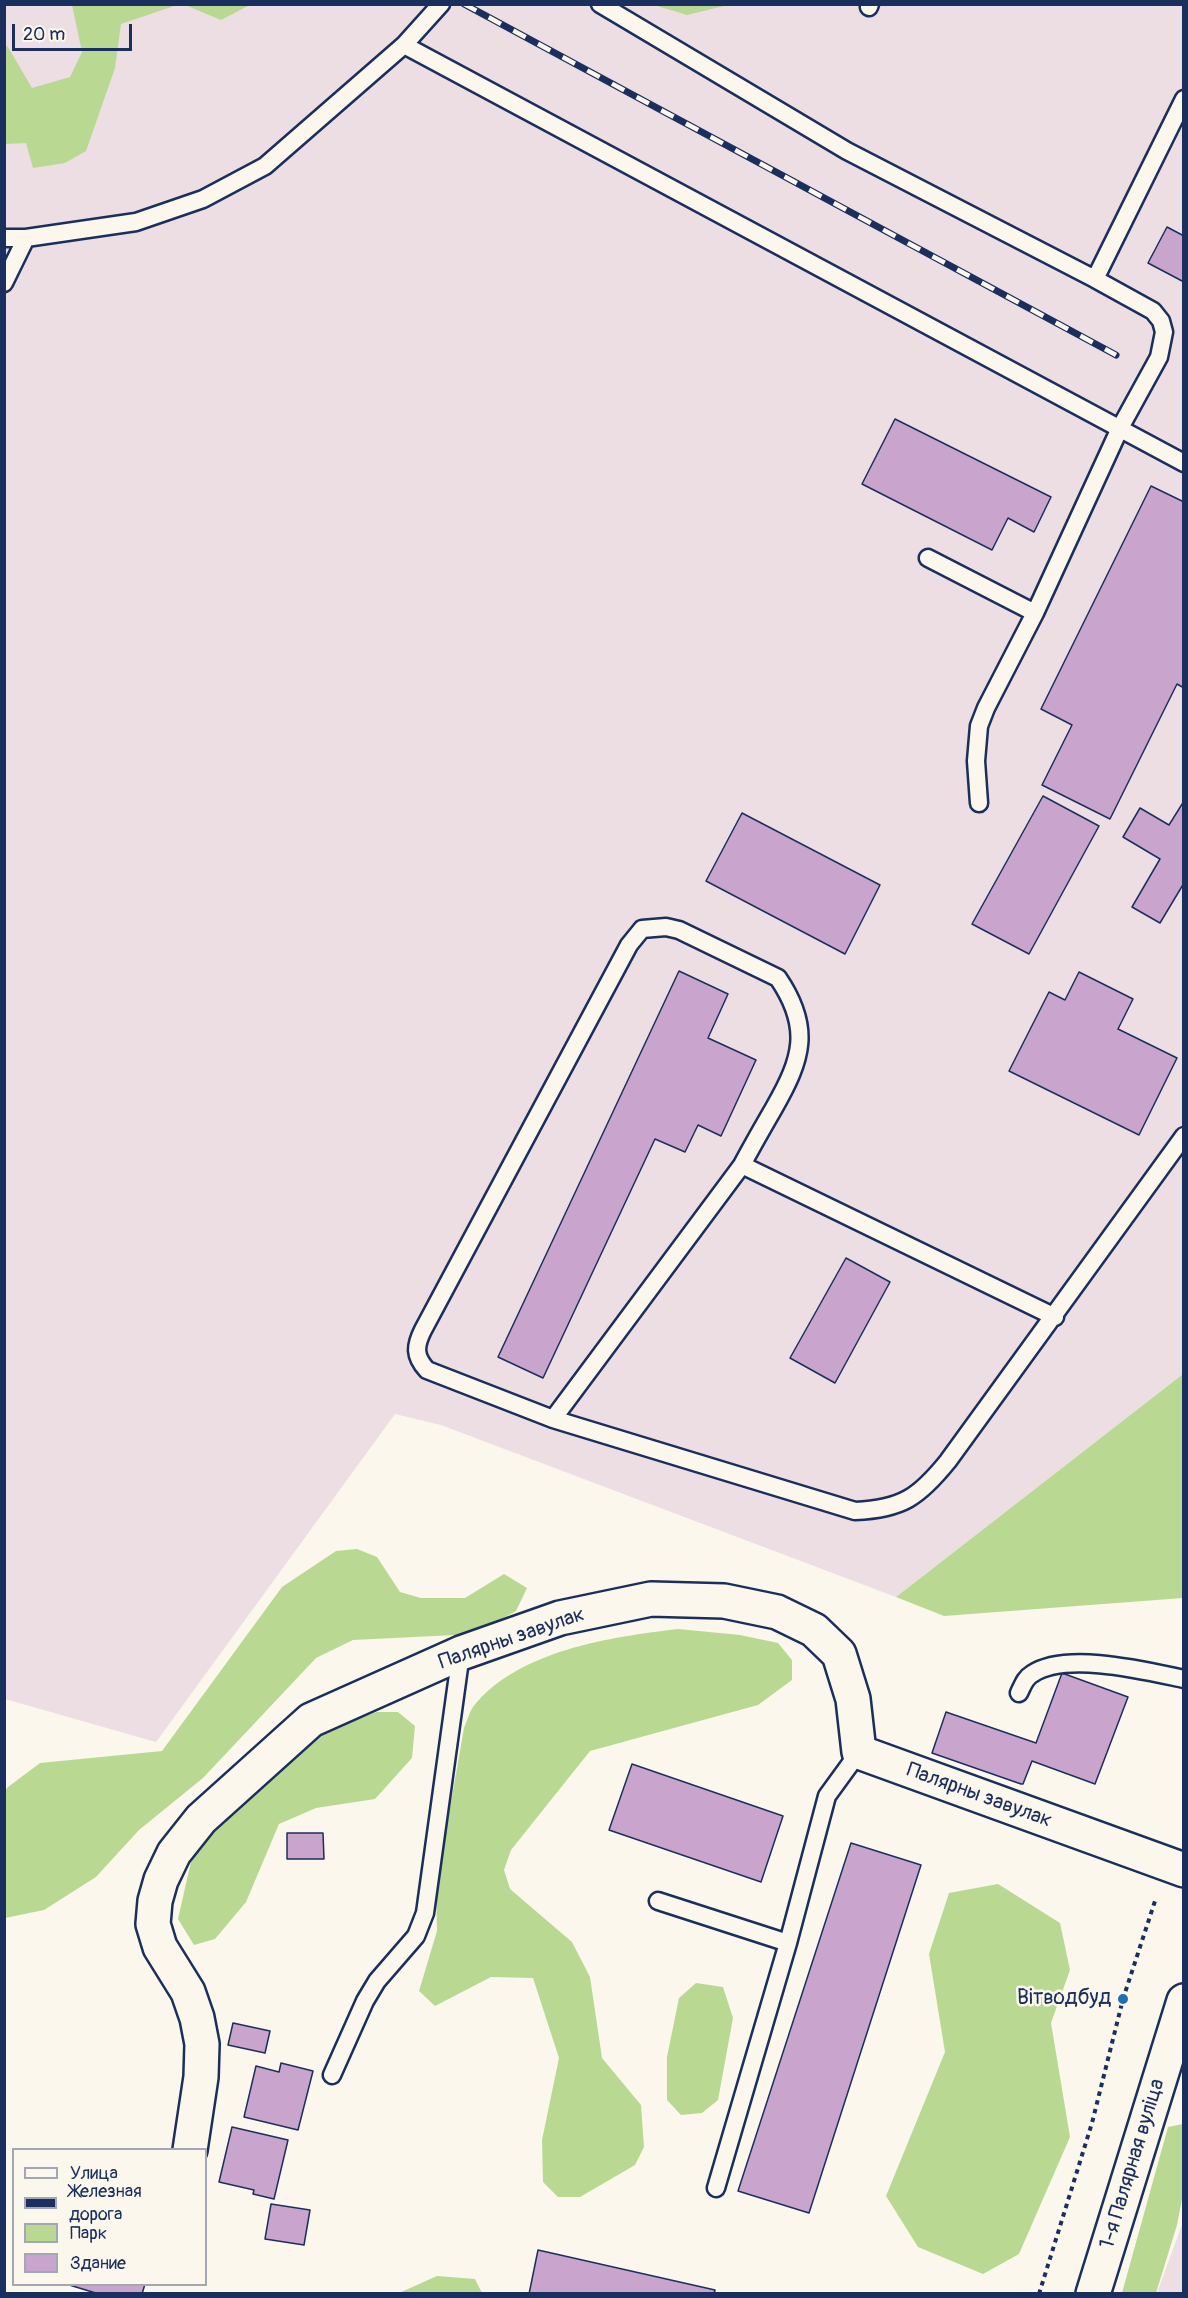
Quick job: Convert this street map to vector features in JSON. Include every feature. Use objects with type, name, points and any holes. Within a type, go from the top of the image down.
[{"type":"street","name":"Палярны завулак","points":[[190,2148],[201,2077],[202,2044],[197,2018],[188,1992],[160,1947],[153,1924],[154,1901],[174,1853],[201,1819],[311,1720],[461,1653],[560,1618],[651,1599],[724,1601],[777,1612],[814,1630],[839,1654],[853,1699],[859,1752],[1184,1870]]},
{"type":"street","name":"1-я Палярная вуліца","points":[[1093,2294],[1184,2001]]},
{"type":"lane","points":[[4,238],[26,238],[136,222],[203,199],[265,166],[404,45],[441,4]]},
{"type":"lane","points":[[600,4],[847,151],[1095,279],[1154,311],[1161,321],[1164,332],[1159,357],[1120,428],[1035,613],[979,726],[976,760],[979,803]]},
{"type":"lane","points":[[404,45],[1184,463]]},
{"type":"lane","points":[[1095,279],[1184,99]]},
{"type":"lane","points":[[4,284],[26,238]]},
{"type":"lane","points":[[928,558],[1035,613]]},
{"type":"lane","points":[[553,1419],[742,1165],[792,1076],[798,1056],[800,1035],[797,1013],[788,992],[778,978],[679,930],[666,927],[642,930],[628,945],[418,1341],[416,1350],[418,1360],[427,1370],[553,1419],[855,1511],[882,1510],[909,1499],[931,1482],[1055,1317],[1184,1136]]},
{"type":"lane","points":[[742,1165],[1055,1317]]},
{"type":"lane","points":[[332,2075],[364,2001],[377,1981],[416,1936],[425,1913],[461,1653]]},
{"type":"lane","points":[[1019,1693],[1026,1678],[1033,1672],[1082,1663],[1116,1665],[1184,1679]]},
{"type":"lane","points":[[716,2188],[788,1943],[827,1796],[859,1752]]},
{"type":"lane","points":[[658,1901],[788,1943]]},
{"type":"path","points":[[1038,2294],[1092,2123],[1123,1999],[1152,1907]]},
{"type":"shaded area","points":[[4,5],[1183,5],[1183,1374],[896,1597],[441,1425],[395,1414],[156,1742],[5,1699]]},
{"type":"shaded area","points":[[1183,2222],[1183,2293],[1157,2293]]},
{"type":"green space","points":[[250,4],[221,20],[185,5]]},
{"type":"green space","points":[[72,5],[177,5],[121,24],[115,68],[86,151],[65,163],[33,168],[26,143],[5,144],[5,45],[32,88],[70,77],[82,52]]},
{"type":"green space","points":[[654,5],[728,5],[687,15]]},
{"type":"green space","points":[[1183,1374],[1183,1598],[944,1616],[896,1597]]},
{"type":"green space","points":[[357,1549],[377,1557],[400,1592],[421,1598],[465,1598],[504,1574],[527,1588],[516,1611],[475,1634],[353,1640],[316,1658],[203,1778],[139,1830],[96,1877],[44,1910],[5,1918],[4,1792],[8,1787],[40,1763],[162,1751],[282,1587],[336,1551]]},
{"type":"green space","points":[[678,1629],[740,1635],[778,1643],[792,1660],[792,1680],[758,1705],[590,1751],[511,1850],[504,1870],[510,1889],[572,1942],[590,1977],[602,2058],[641,2105],[644,2147],[635,2165],[580,2197],[558,2197],[543,2182],[542,2140],[559,2058],[533,1978],[491,1977],[435,2006],[419,1991],[437,1931],[436,1888],[464,1728],[473,1707],[492,1688],[515,1672],[540,1659],[596,1642]]},
{"type":"green space","points":[[377,1712],[398,1712],[415,1726],[412,1758],[375,1799],[316,1808],[279,1824],[246,1902],[215,1939],[194,1945],[178,1919],[192,1857],[267,1774],[317,1734]]},
{"type":"green space","points":[[998,1884],[1060,1923],[1070,1970],[1051,2023],[1070,2137],[1019,2254],[983,2274],[918,2247],[886,2196],[945,2052],[929,1954],[949,1893]]},
{"type":"green space","points":[[696,1983],[723,1987],[733,2018],[718,2100],[702,2113],[681,2115],[667,2100],[667,2057],[679,1998]]},
{"type":"green space","points":[[1183,2124],[1183,2194],[1177,2225],[1156,2293],[1122,2293],[1168,2127]]},
{"type":"green space","points":[[437,2276],[475,2279],[482,2293],[399,2293]]},
{"type":"building","points":[[1167,227],[1184,236],[1184,282],[1148,263]]},
{"type":"building","points":[[895,419],[1051,497],[1034,532],[1008,518],[992,550],[862,484]]},
{"type":"building","points":[[1151,486],[1184,502],[1184,688],[1177,684],[1110,819],[1042,785],[1072,725],[1041,709]]},
{"type":"building","points":[[1043,796],[1099,826],[1029,954],[972,924]]},
{"type":"building","points":[[1184,801],[1184,883],[1160,923],[1132,907],[1160,859],[1123,837],[1140,808],[1169,825]]},
{"type":"building","points":[[742,813],[880,885],[845,954],[706,881]]},
{"type":"building","points":[[679,971],[728,994],[708,1038],[756,1060],[721,1136],[698,1125],[685,1152],[655,1139],[543,1378],[498,1357]]},
{"type":"building","points":[[1079,972],[1133,999],[1118,1029],[1177,1058],[1139,1135],[1009,1071],[1049,992],[1065,1000]]},
{"type":"building","points":[[846,1258],[890,1282],[835,1383],[790,1358]]},
{"type":"building","points":[[1062,1673],[1128,1697],[1095,1784],[1032,1761],[1023,1784],[1021,1784],[932,1753],[946,1712],[1036,1743]]},
{"type":"building","points":[[632,1764],[783,1816],[761,1882],[609,1830]]},
{"type":"building","points":[[287,1833],[323,1833],[324,1859],[287,1859]]},
{"type":"building","points":[[851,1843],[921,1865],[809,2213],[738,2191]]},
{"type":"building","points":[[233,2023],[270,2031],[265,2053],[228,2045]]},
{"type":"building","points":[[281,2063],[313,2071],[298,2130],[244,2117],[256,2066],[279,2072]]},
{"type":"building","points":[[232,2127],[288,2140],[274,2199],[253,2194],[254,2190],[219,2182]]},
{"type":"building","points":[[271,2204],[310,2210],[304,2245],[265,2239]]},
{"type":"building","points":[[538,2250],[715,2290],[714,2294],[529,2294]]},
{"type":"building","points":[[73,2286],[144,2286],[142,2294],[99,2294]]},
{"type":"railway","points":[[464,4],[1116,355]]},
{"type":"place","name":"Вітводбуд","points":[[1123,1999]]}]
